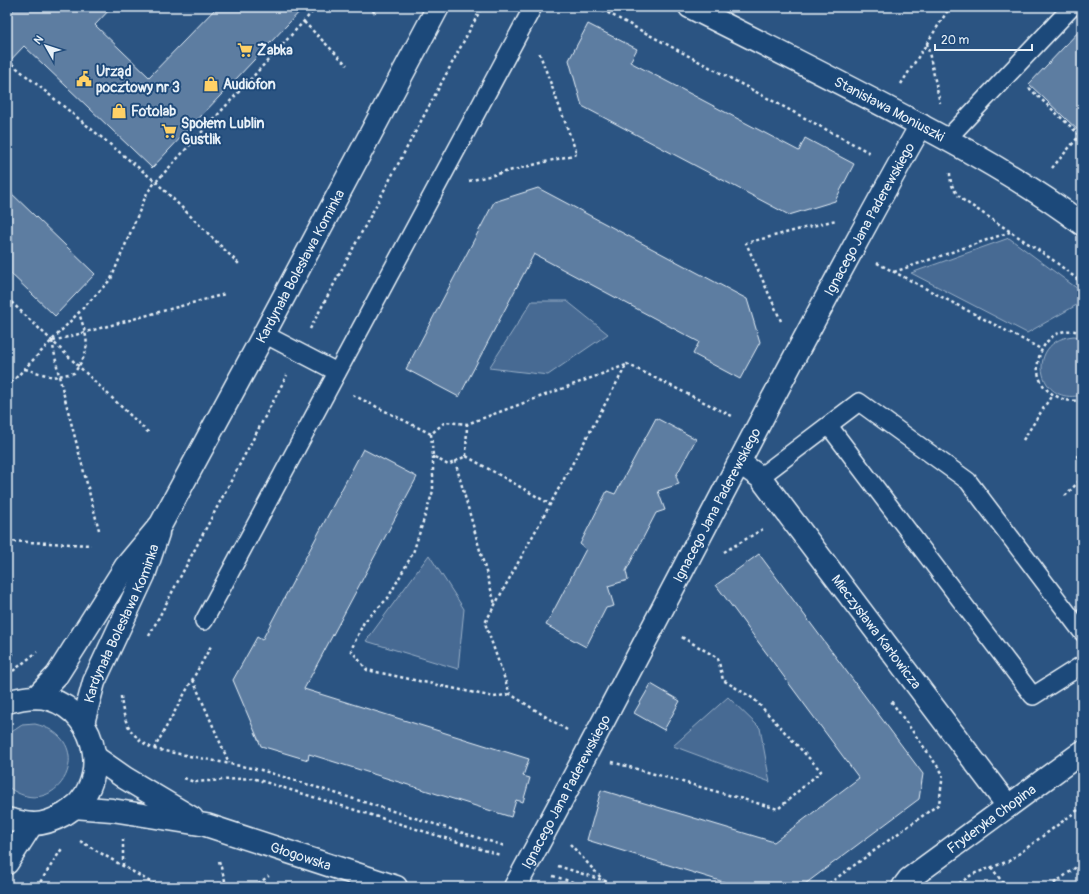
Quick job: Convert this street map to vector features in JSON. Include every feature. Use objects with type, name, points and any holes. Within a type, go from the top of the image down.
[{"type":"street","name":"Kardynała Bolesława Kominka","points":[[83,723],[94,682],[144,575],[161,524],[438,7]]},
{"type":"street","name":"Stanisława Moniuszki","points":[[690,7],[887,106],[947,139],[1033,189],[1082,224]]},
{"type":"street","name":"Ignacego Jana Paderewskiego","points":[[515,887],[740,463],[851,249],[921,125]]},
{"type":"street","name":"Mieczysława Karłowicza","points":[[740,463],[760,477],[1008,806]]},
{"type":"street","name":"Kardynała Bolesława Kominka","points":[[36,697],[57,675],[126,566],[161,524]]},
{"type":"street","points":[[7,702],[36,697],[49,699],[64,706],[83,723],[91,737],[95,757],[94,773],[91,784],[83,798],[61,817],[49,822],[32,824],[7,819]]},
{"type":"street","name":"Fryderyka Chopina","points":[[903,887],[909,879],[1082,752]]},
{"type":"street","name":"Głogowska","points":[[95,757],[125,778],[206,825]]},
{"type":"street","name":"Głogowska","points":[[74,807],[112,810],[206,825],[396,887]]},
{"type":"street","points":[[7,863],[32,824]]},
{"type":"lane","points":[[204,621],[533,7]]},
{"type":"lane","points":[[947,139],[1072,7]]},
{"type":"lane","points":[[264,334],[298,352],[334,378]]},
{"type":"lane","points":[[760,477],[860,402],[968,481],[1082,632]]},
{"type":"lane","points":[[829,426],[1034,696],[1082,665]]},
{"type":"path","points":[[7,387],[110,279],[148,193],[156,182],[317,7]]},
{"type":"path","points":[[368,7],[375,13]]},
{"type":"path","points":[[148,638],[298,352],[482,7]]},
{"type":"path","points":[[597,7],[897,167]]},
{"type":"path","points":[[887,106],[950,7]]},
{"type":"path","points":[[304,22],[347,65]]},
{"type":"path","points":[[436,187],[577,154],[536,46],[525,22]]},
{"type":"path","points":[[927,43],[947,139],[950,181],[956,194],[1053,260],[1082,283]]},
{"type":"path","points":[[7,60],[156,182],[240,265]]},
{"type":"path","points":[[1011,72],[1081,136],[1033,189]]},
{"type":"path","points":[[796,354],[746,243],[873,211]]},
{"type":"path","points":[[894,272],[1010,232]]},
{"type":"path","points":[[851,249],[1041,349]]},
{"type":"path","points":[[52,341],[225,294]]},
{"type":"path","points":[[7,298],[150,434]]},
{"type":"path","points":[[25,369],[53,377],[74,373],[84,360],[88,340],[78,313]]},
{"type":"path","points":[[1082,333],[1076,331],[1063,332],[1050,338],[1041,349],[1037,361],[1038,374],[1043,386],[1052,395],[1064,400],[1082,399]]},
{"type":"path","points":[[52,341],[59,376],[99,530]]},
{"type":"path","points":[[430,434],[445,422],[467,424],[627,364],[757,429]]},
{"type":"path","points":[[627,364],[485,623],[510,694],[588,749],[778,809],[821,771],[754,699],[724,680],[718,658],[656,622]]},
{"type":"path","points":[[334,378],[430,434]]},
{"type":"path","points":[[1023,440],[1052,395]]},
{"type":"path","points":[[466,456],[467,424]]},
{"type":"path","points":[[430,434],[433,456],[433,491],[413,553],[388,598],[364,622],[350,650],[367,670],[494,697],[510,694]]},
{"type":"path","points":[[1082,450],[1078,456],[1082,464]]},
{"type":"path","points":[[433,456],[448,465],[466,456]]},
{"type":"path","points":[[466,456],[550,504]]},
{"type":"path","points":[[456,461],[495,604]]},
{"type":"path","points":[[1065,496],[1082,478]]},
{"type":"path","points":[[7,541],[91,545]]},
{"type":"path","points":[[7,649],[15,657]]},
{"type":"path","points":[[7,675],[40,649],[47,649],[68,659]]},
{"type":"path","points":[[193,679],[230,764]]},
{"type":"path","points":[[123,690],[121,696],[123,716],[131,732],[142,743],[154,749],[230,764],[283,777],[518,850],[540,872],[589,887]]},
{"type":"path","points":[[824,887],[939,804],[943,774],[889,698]]},
{"type":"path","points":[[179,776],[194,782],[252,778],[512,858],[529,861],[624,887]]},
{"type":"path","points":[[954,887],[973,874],[1009,860],[1082,807]]},
{"type":"path","points":[[123,836],[123,866]]},
{"type":"path","points":[[572,837],[570,844],[604,881]]},
{"type":"path","points":[[37,887],[66,841]]},
{"type":"path","points":[[80,841],[159,887]]},
{"type":"path","points":[[219,861],[227,887]]},
{"type":"path","points":[[1049,887],[1082,863]]},
{"type":"path","points":[[991,867],[1006,887]]},
{"type":"path","points":[[252,887],[269,876]]},
{"type":"path","points":[[206,887],[225,882]]},
{"type":"shaded area","points":[[1009,238],[1082,292],[1082,302],[1027,333],[911,273]]},
{"type":"shaded area","points":[[532,301],[567,301],[608,334],[548,375],[489,368]]},
{"type":"shaded area","points":[[1074,336],[1082,337],[1082,395],[1066,396],[1054,391],[1046,383],[1042,372],[1043,360],[1048,349],[1058,340]]},
{"type":"shaded area","points":[[429,555],[464,609],[458,669],[366,641]]},
{"type":"shaded area","points":[[728,697],[760,728],[770,782],[673,746]]},
{"type":"shaded area","points":[[35,724],[55,733],[66,746],[69,761],[65,776],[56,789],[42,796],[25,796],[7,786],[7,735],[22,725]]},
{"type":"building","points":[[16,7],[112,7],[95,25],[149,77],[217,7],[304,7],[152,168],[24,46],[7,64],[7,16]]},
{"type":"building","points":[[588,24],[637,49],[630,62],[799,151],[805,138],[854,164],[835,201],[789,215],[582,106],[569,60]]},
{"type":"building","points":[[1082,28],[1082,134],[1029,84]]},
{"type":"building","points":[[538,188],[747,299],[760,342],[740,379],[693,354],[699,342],[534,254],[459,397],[406,369],[494,202]]},
{"type":"building","points":[[7,189],[95,274],[55,316],[7,270]]},
{"type":"building","points":[[656,418],[696,439],[676,476],[679,484],[658,491],[665,510],[656,513],[626,571],[628,580],[608,586],[614,606],[606,608],[586,647],[546,625],[586,549],[580,544],[607,491],[615,494]]},
{"type":"building","points":[[363,449],[417,477],[304,689],[529,759],[523,776],[530,778],[523,802],[516,800],[511,817],[309,754],[308,760],[261,746],[233,680],[257,637],[262,640]]},
{"type":"building","points":[[759,554],[923,774],[919,799],[801,887],[740,887],[587,840],[601,790],[774,842],[859,778],[716,585]]},
{"type":"building","points":[[651,684],[680,701],[664,730],[634,713]]},
{"type":"place","name":"Żabka","points":[[245,50]]},
{"type":"place","name":"Urząd pocztowy nr 3","points":[[84,79]]},
{"type":"place","name":"Audiofon","points":[[211,84]]},
{"type":"place","name":"Fotolab","points":[[119,111]]},
{"type":"place","name":"Społem Lublin Gustlik","points":[[169,131]]}]
